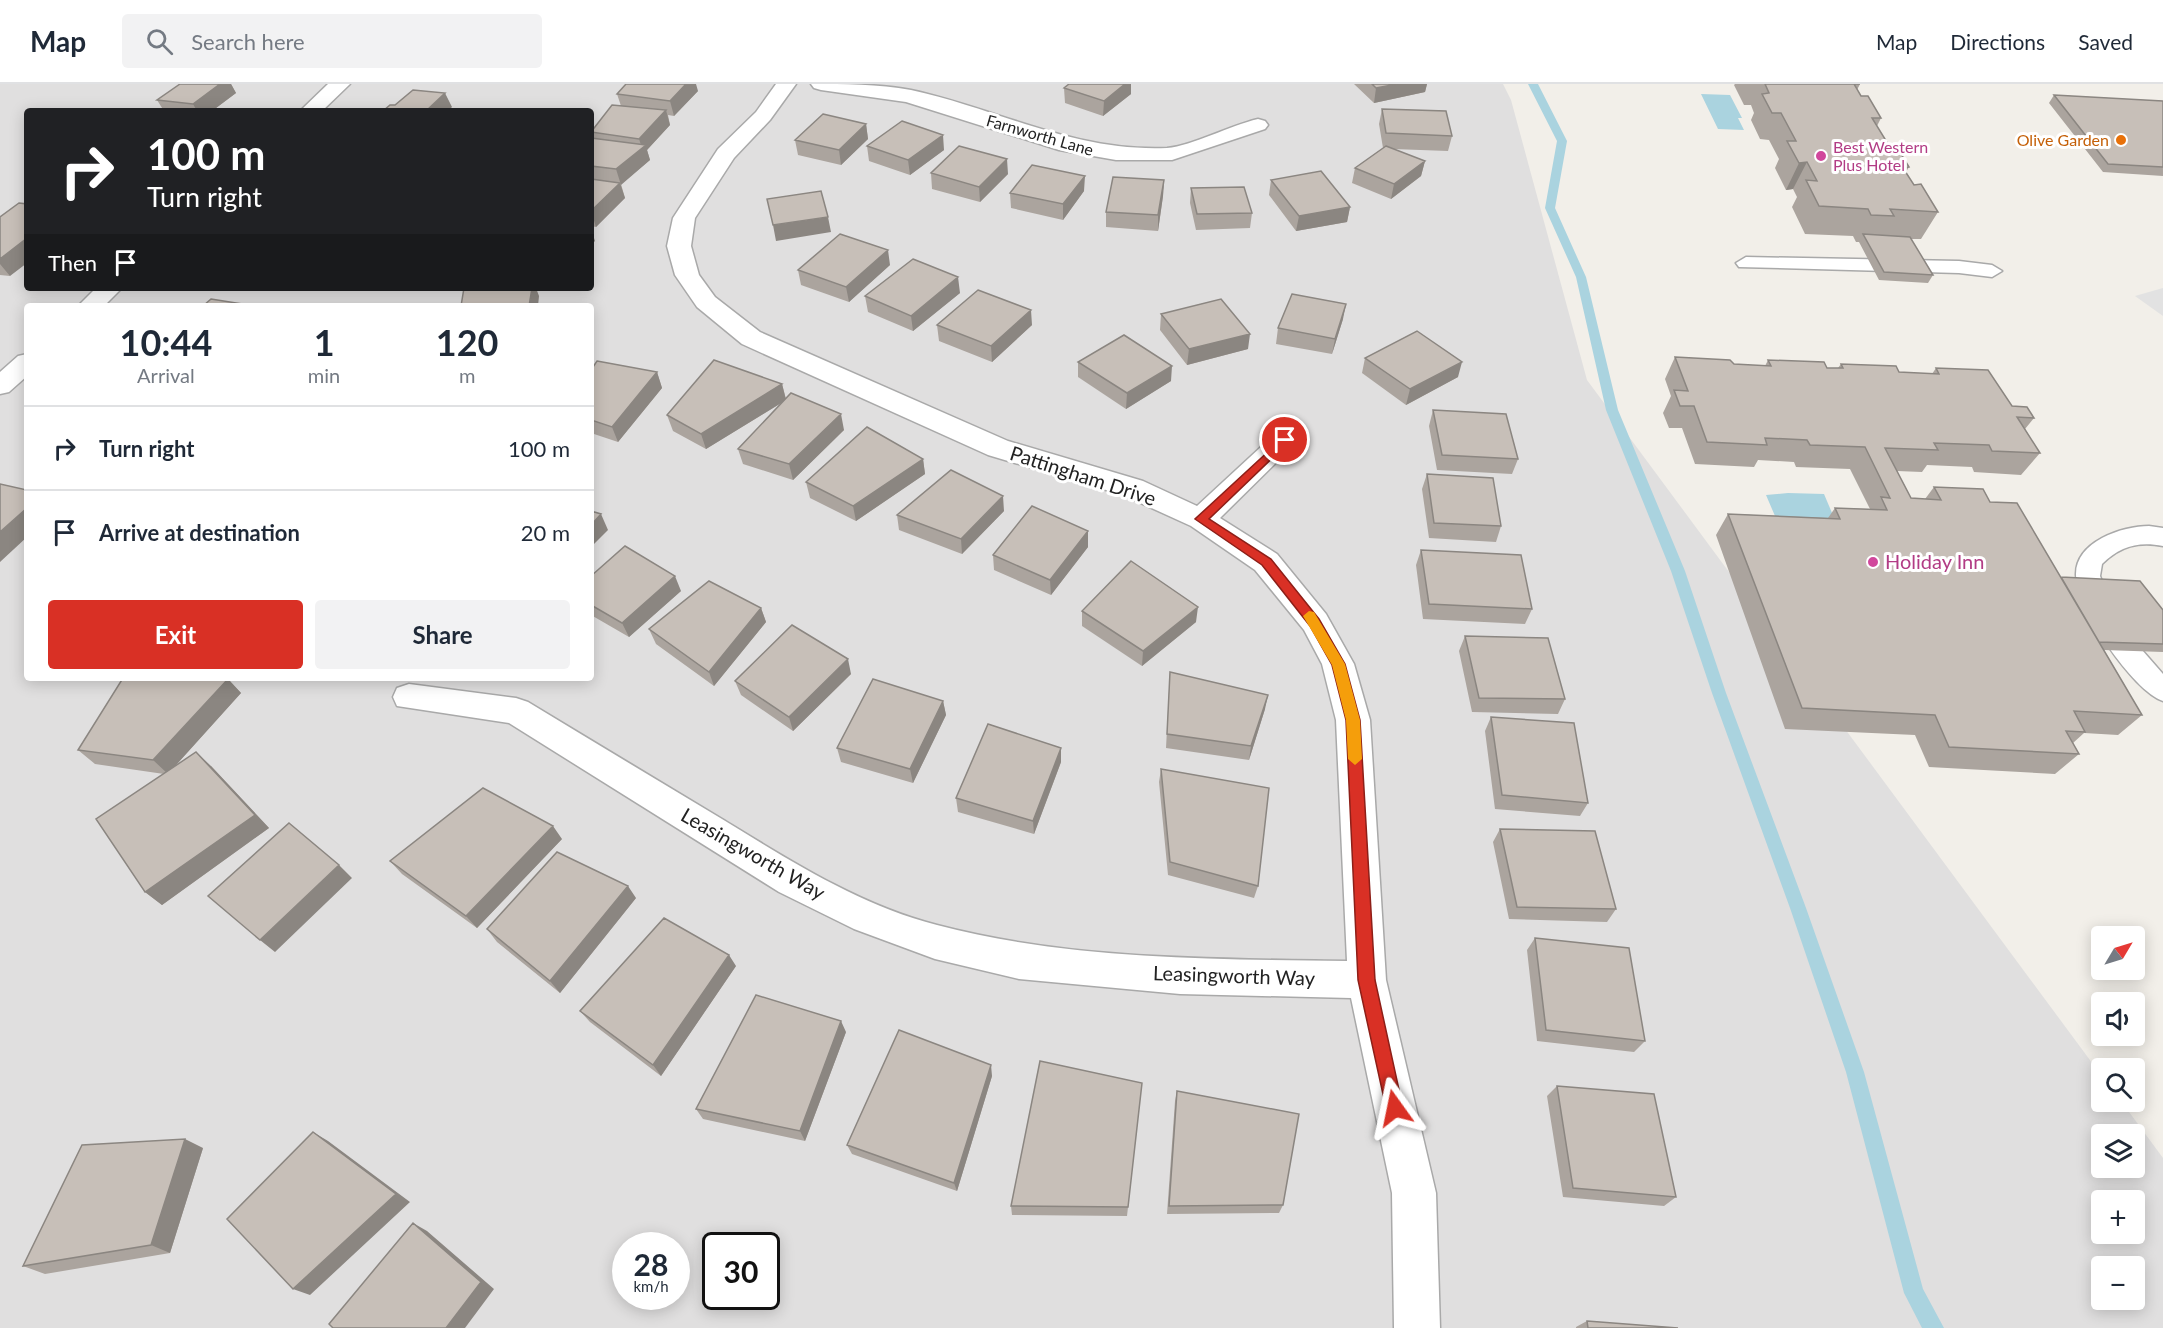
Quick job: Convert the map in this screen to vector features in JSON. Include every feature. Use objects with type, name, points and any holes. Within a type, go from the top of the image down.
[{"type":"street","points":[[313,108],[340,84]]},
{"type":"street","name":"Pattingham Drive","points":[[786,84],[763,116],[726,154],[684,218],[679,246],[687,275],[706,302],[751,338],[998,448],[1133,488],[1202,519],[1266,562],[1315,622],[1338,664],[1353,720],[1366,980],[1414,1193],[1417,1328]]},
{"type":"street","name":"Farnworth Lane","points":[[821,84],[909,96],[1067,145],[1116,154],[1172,154],[1258,125]]},
{"type":"street","points":[[93,303],[107,291]]},
{"type":"street","points":[[0,386],[24,365]]},
{"type":"street","points":[[1202,519],[1285,440]]},
{"type":"street","name":"Leasingworth Way","points":[[410,697],[516,711],[792,881],[867,917],[935,942],[1019,961],[1126,971],[1192,976],[1366,980]]},
{"type":"lane","points":[[1746,263],[1959,267],[1992,271]]},
{"type":"lane","points":[[2163,537],[2147,533],[2123,538],[2102,550],[2089,563],[2087,575],[2095,599],[2117,637],[2163,690]]},
{"type":"shaded area","points":[[0,84],[1503,84],[1511,100],[1587,380],[2091,1061],[2091,1112],[2129,1112],[2138,1124],[2091,1124],[2091,1178],[2145,1178],[2145,1134],[2163,1158],[2163,1328],[0,1328]]},
{"type":"shaded area","points":[[2163,288],[2163,316],[2135,296]]},
{"type":"water","points":[[1701,94],[1730,95],[1742,118],[1738,118],[1744,130],[1718,129]]},
{"type":"water","points":[[1824,494],[1835,520],[1775,516],[1766,495]]},
{"type":"building","points":[[180,84],[220,84],[193,104],[157,100]]},
{"type":"building","points":[[626,84],[686,84],[670,101],[617,94]]},
{"type":"building","points":[[1069,84],[1125,84],[1104,101],[1064,88]]},
{"type":"building","points":[[1372,84],[1397,84],[1376,88]]},
{"type":"building","points":[[1765,84],[1854,84],[1861,96],[1868,96],[1881,118],[1872,118],[1888,144],[1895,144],[1909,167],[1903,168],[1914,185],[1921,184],[1938,212],[1890,209],[1894,216],[1871,215],[1868,209],[1819,206],[1806,180],[1817,181],[1807,162],[1799,163],[1787,141],[1796,141],[1781,113],[1772,113],[1762,94],[1769,93]]},
{"type":"building","points":[[413,90],[445,93],[429,108],[386,108],[395,105]]},
{"type":"building","name":"Olive Garden","points":[[2054,95],[2163,101],[2163,167],[2108,164]]},
{"type":"building","points":[[612,105],[666,110],[639,139],[594,132],[594,128]]},
{"type":"building","points":[[1382,109],[1446,111],[1452,136],[1386,133]]},
{"type":"building","points":[[823,114],[866,124],[839,150],[795,140]]},
{"type":"building","points":[[902,121],[943,135],[908,160],[867,146]]},
{"type":"building","points":[[594,138],[646,145],[616,169],[594,166]]},
{"type":"building","points":[[959,146],[1007,159],[979,187],[931,173]]},
{"type":"building","points":[[1386,146],[1425,161],[1394,184],[1355,168]]},
{"type":"building","points":[[1032,165],[1085,176],[1063,204],[1010,193]]},
{"type":"building","points":[[1321,171],[1350,207],[1299,216],[1271,180]]},
{"type":"building","points":[[1113,177],[1164,180],[1158,215],[1106,212]]},
{"type":"building","points":[[594,179],[620,183],[594,208]]},
{"type":"building","points":[[1244,187],[1252,213],[1197,214],[1191,188]]},
{"type":"building","points":[[821,191],[828,217],[773,225],[767,199]]},
{"type":"building","points":[[19,203],[24,204],[24,240],[0,259],[0,217]]},
{"type":"building","points":[[840,234],[888,250],[846,287],[798,270]]},
{"type":"building","points":[[1863,234],[1910,237],[1933,275],[1884,272]]},
{"type":"building","points":[[913,259],[958,277],[911,316],[865,296]]},
{"type":"building","points":[[978,290],[1031,310],[991,346],[937,325]]},
{"type":"building","points":[[464,291],[532,291],[530,303],[462,303]]},
{"type":"building","points":[[1292,294],[1346,304],[1335,339],[1278,328]]},
{"type":"building","points":[[211,299],[236,303],[206,303]]},
{"type":"building","points":[[1221,299],[1250,334],[1189,349],[1161,314]]},
{"type":"building","points":[[1417,331],[1462,362],[1410,389],[1365,358]]},
{"type":"building","points":[[1124,335],[1172,366],[1127,393],[1078,362]]},
{"type":"building","name":"Holiday Inn","points":[[1675,357],[1730,360],[1734,364],[1771,366],[1768,360],[1824,362],[1827,368],[1843,368],[1841,364],[1896,366],[1899,372],[1939,374],[1936,368],[1988,370],[2012,406],[2027,407],[2034,418],[2017,417],[2040,453],[1992,451],[1989,445],[1934,443],[1938,450],[1885,448],[1911,498],[1941,500],[1934,487],[1983,489],[1990,502],[2017,503],[2142,715],[2074,711],[2085,732],[2066,731],[2079,754],[1949,747],[1935,715],[1802,708],[1728,514],[1840,519],[1835,508],[1887,510],[1881,497],[1890,498],[1865,447],[1810,445],[1807,440],[1765,438],[1767,445],[1707,442],[1694,406],[1680,406],[1674,390],[1688,391]]},
{"type":"building","points":[[714,360],[782,384],[701,434],[667,415]]},
{"type":"building","points":[[597,361],[657,372],[612,427],[594,421],[594,366]]},
{"type":"building","points":[[791,393],[841,414],[789,464],[738,449]]},
{"type":"building","points":[[1433,410],[1506,414],[1518,459],[1442,455]]},
{"type":"building","points":[[867,427],[923,459],[853,506],[806,482]]},
{"type":"building","points":[[951,470],[1003,496],[961,539],[897,515]]},
{"type":"building","points":[[1427,474],[1493,478],[1501,526],[1434,523]]},
{"type":"building","points":[[0,484],[24,489],[24,511],[0,532]]},
{"type":"building","points":[[1032,506],[1088,531],[1050,580],[993,555]]},
{"type":"building","points":[[594,512],[601,514],[594,522]]},
{"type":"building","points":[[625,546],[675,576],[622,623],[594,607],[594,573]]},
{"type":"building","points":[[1421,550],[1521,555],[1532,609],[1429,604]]},
{"type":"building","points":[[1131,561],[1198,607],[1143,651],[1082,611]]},
{"type":"building","points":[[2061,577],[2140,581],[2163,610],[2163,644],[2099,642]]},
{"type":"building","points":[[709,581],[761,608],[709,672],[649,629]]},
{"type":"building","points":[[792,625],[848,659],[789,717],[735,681]]},
{"type":"building","points":[[1465,636],[1548,638],[1565,699],[1479,698]]},
{"type":"building","points":[[1170,672],[1268,695],[1251,746],[1167,734]]},
{"type":"building","points":[[873,679],[943,701],[910,769],[837,748]]},
{"type":"building","points":[[121,681],[226,681],[153,760],[78,750]]},
{"type":"building","points":[[1491,717],[1574,723],[1588,803],[1502,795]]},
{"type":"building","points":[[988,724],[1061,748],[1033,821],[956,798]]},
{"type":"building","points":[[196,752],[255,815],[145,892],[96,819]]},
{"type":"building","points":[[1161,769],[1269,788],[1258,886],[1170,862]]},
{"type":"building","points":[[483,788],[553,826],[466,916],[390,861]]},
{"type":"building","points":[[289,823],[339,865],[260,940],[208,896]]},
{"type":"building","points":[[1500,829],[1595,831],[1616,909],[1517,907]]},
{"type":"building","points":[[557,852],[628,886],[550,981],[487,929]]},
{"type":"building","points":[[664,918],[729,955],[653,1065],[580,1011]]},
{"type":"building","points":[[1535,938],[1629,948],[1645,1041],[1546,1030]]},
{"type":"building","points":[[756,995],[841,1021],[800,1131],[696,1109]]},
{"type":"building","points":[[899,1030],[991,1065],[954,1183],[847,1145]]},
{"type":"building","points":[[1040,1061],[1142,1083],[1128,1207],[1011,1206]]},
{"type":"building","points":[[1557,1086],[1654,1094],[1676,1197],[1573,1188]]},
{"type":"building","points":[[1177,1091],[1299,1114],[1283,1205],[1169,1206]]},
{"type":"building","points":[[313,1132],[396,1194],[293,1289],[227,1219]]},
{"type":"building","points":[[185,1139],[151,1245],[23,1266],[82,1145]]},
{"type":"building","points":[[413,1223],[481,1282],[446,1328],[333,1328],[329,1324]]},
{"type":"building","points":[[1587,1321],[1678,1328],[1588,1328]]},
{"type":"waterway","points":[[1533,84],[1562,141],[1550,208],[1581,277],[1612,410],[1678,571],[1719,693],[1798,908],[1855,1072],[1914,1293],[1934,1328]]},
{"type":"slow traffic","points":[[1309,616],[1315,622],[1338,664],[1353,720],[1355,759]]},
{"type":"place","name":"Olive Garden","points":[[2121,140]]},
{"type":"place","name":"Best Western Plus Hotel","points":[[1821,156]]},
{"type":"place","name":"Holiday Inn","points":[[1873,562]]},
{"type":"route","points":[[1285,440],[1202,519],[1266,562],[1315,622],[1338,664],[1353,720],[1366,980],[1395,1108]]}]
